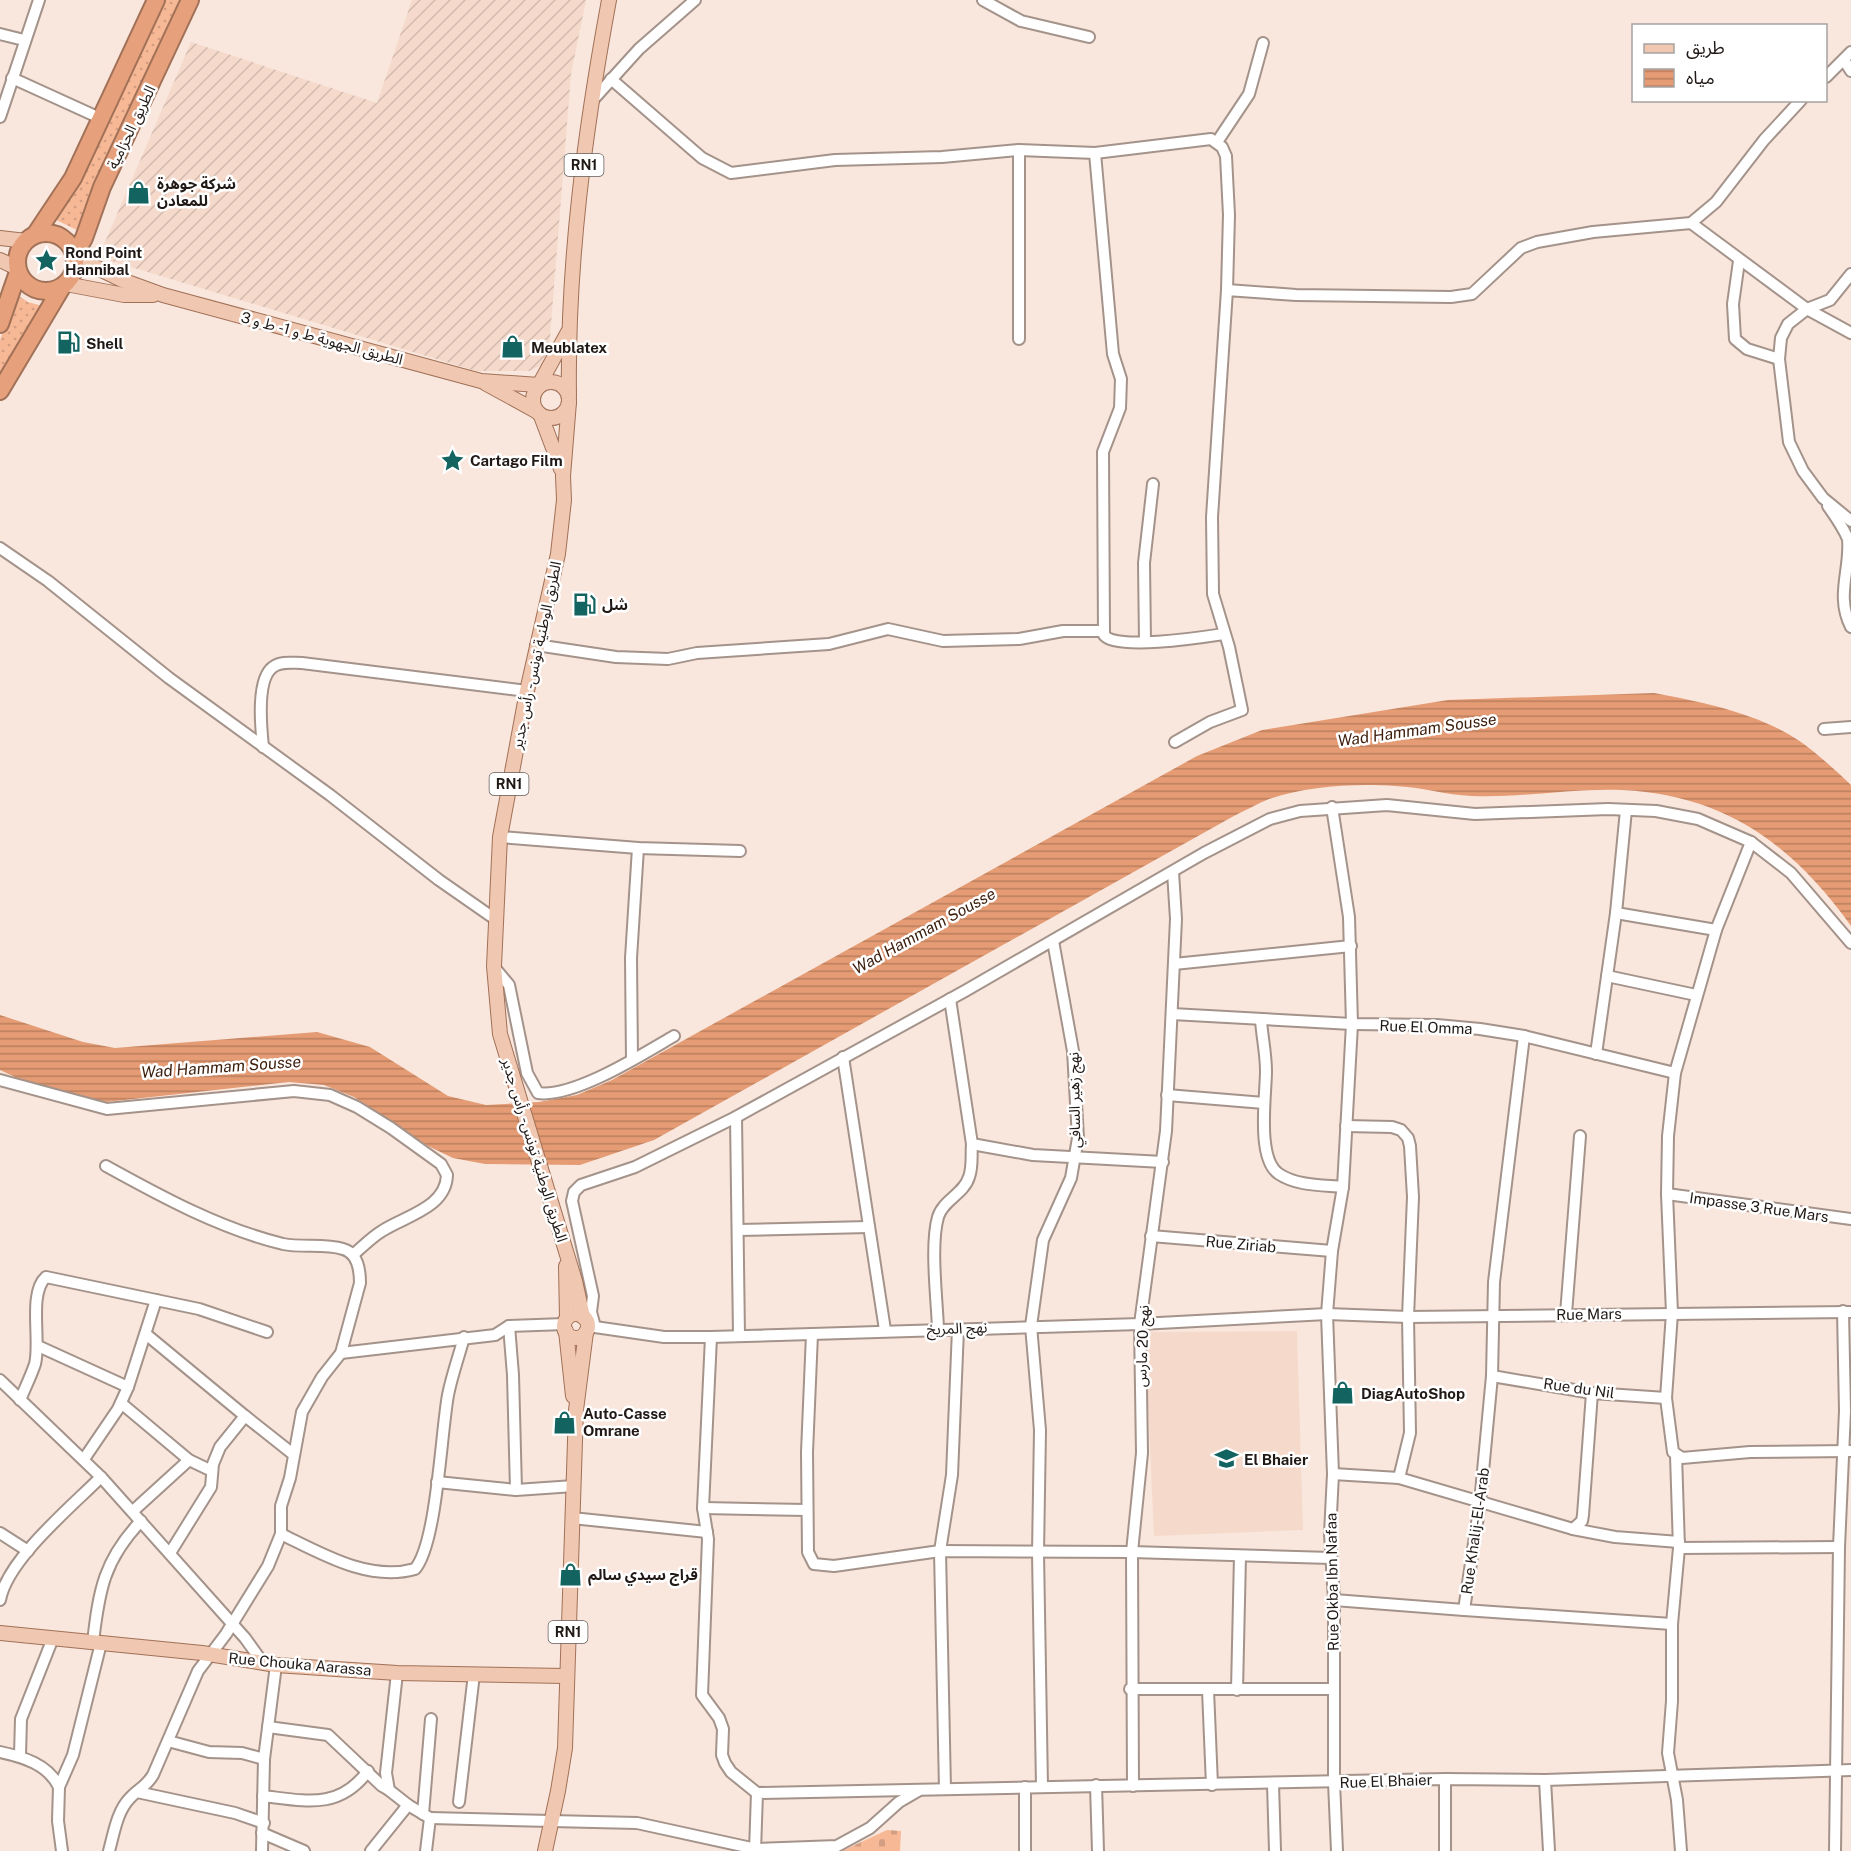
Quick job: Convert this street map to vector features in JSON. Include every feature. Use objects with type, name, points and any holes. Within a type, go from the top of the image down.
[{"type":"highway","name":"الطريق الحزامية","points":[[0,324],[18,270],[18,254],[73,177],[156,0]]},
{"type":"highway","name":"الطريق الحزامية","points":[[0,391],[75,269],[75,255],[84,238],[102,187],[190,0]]},
{"type":"highway","points":[[30,238],[50,233],[58,235],[65,240],[75,255]]},
{"type":"highway","points":[[18,270],[25,282],[39,291],[47,292],[64,286]]},
{"type":"main road","name":"الطريق الوطنية تونس - رأس جدير","points":[[545,1851],[565,1748],[576,1410],[588,1325],[500,1034],[494,966],[495,919],[500,837],[536,645],[558,554],[564,500],[563,476],[569,399],[568,332],[589,105],[609,0]]},
{"type":"main road","points":[[0,238],[30,238]]},
{"type":"main road","name":"الطريق الجهوية ط و 1 - ط و 3","points":[[75,255],[122,280],[163,295],[480,381],[539,385]]},
{"type":"main road","points":[[0,260],[18,270]]},
{"type":"main road","name":"الطريق الجهوية ط و 1 - ط و 3","points":[[64,286],[124,295],[163,295]]},
{"type":"main road","name":"الطريق الوطنية تونس - رأس جدير","points":[[539,385],[568,332]]},
{"type":"main road","name":"الطريق الجهوية ط و 1 - ط و 3","points":[[480,381],[539,414]]},
{"type":"main road","points":[[539,385],[553,381],[560,384],[569,399],[562,415],[556,418],[539,414]]},
{"type":"main road","name":"RN1","points":[[539,385],[532,400],[539,414]]},
{"type":"main road","name":"الطريق الوطنية تونس - رأس جدير","points":[[539,414],[563,476]]},
{"type":"main road","name":"الطريق الوطنية تونس - رأس جدير","points":[[567,1254],[566,1324],[576,1410]]},
{"type":"main road","points":[[577,1314],[588,1325],[574,1337],[566,1324],[577,1314]]},
{"type":"main road","name":"Rue Chouka Aarassa","points":[[0,1633],[212,1654],[269,1664],[397,1673],[566,1676]]},
{"type":"street","points":[[0,117],[39,0]]},
{"type":"street","points":[[589,105],[639,49],[695,0]]},
{"type":"street","points":[[982,0],[1021,21],[1089,37]]},
{"type":"street","points":[[0,34],[24,40]]},
{"type":"street","points":[[1217,142],[1249,94],[1263,43]]},
{"type":"street","points":[[1847,56],[1851,71]]},
{"type":"street","points":[[1827,76],[1847,56]]},
{"type":"street","points":[[12,78],[102,119]]},
{"type":"street","points":[[611,79],[702,158],[731,173],[835,160],[942,157],[1019,150],[1095,153],[1200,139],[1217,142],[1226,156],[1229,215],[1227,290],[1212,517],[1213,594],[1242,710],[1210,722],[1175,742]]},
{"type":"street","points":[[1227,290],[1296,295],[1450,297],[1472,294],[1521,248],[1537,242],[1593,232],[1690,224],[1716,202],[1764,140],[1799,102]]},
{"type":"street","points":[[1019,150],[1019,339]]},
{"type":"street","points":[[1095,153],[1113,354],[1121,379],[1119,408],[1103,452],[1103,631],[1108,640],[1163,643],[1224,634]]},
{"type":"street","points":[[1690,224],[1807,309],[1851,333]]},
{"type":"street","points":[[1739,261],[1733,303],[1735,339],[1747,349],[1779,359]]},
{"type":"street","points":[[1851,274],[1830,300],[1818,307],[1807,309],[1788,324],[1781,338],[1779,359],[1789,442],[1803,471],[1850,540],[1850,560],[1843,602],[1845,616],[1851,627]]},
{"type":"street","points":[[1145,642],[1144,563],[1153,484]]},
{"type":"street","points":[[1823,498],[1851,520]]},
{"type":"street","points":[[0,548],[48,581],[169,678],[330,795],[439,880],[495,919]]},
{"type":"street","points":[[536,645],[616,657],[668,659],[696,653],[829,644],[888,630],[943,641],[1019,639],[1063,631],[1103,631]]},
{"type":"street","points":[[263,747],[263,688],[267,674],[280,663],[302,663],[527,692]]},
{"type":"street","points":[[1824,729],[1851,727]]},
{"type":"street","points":[[588,1325],[593,1296],[572,1201],[574,1192],[580,1185],[634,1167],[736,1118],[1270,819],[1300,811],[1332,807],[1388,805],[1475,814],[1656,811],[1698,819],[1751,842],[1791,873],[1851,943]]},
{"type":"street","name":"Rue Okba Ibn Nafaa","points":[[1332,807],[1346,890],[1351,946],[1352,1024],[1343,1186],[1332,1251],[1327,1314],[1333,1474],[1330,1558],[1334,1600],[1334,1782],[1337,1851]]},
{"type":"street","points":[[1596,1054],[1616,913],[1626,810]]},
{"type":"street","points":[[500,837],[638,848],[740,851]]},
{"type":"street","points":[[1681,1851],[1677,1800],[1668,1753],[1672,1701],[1672,1624],[1679,1545],[1676,1455],[1666,1398],[1672,1313],[1667,1194],[1668,1136],[1676,1072],[1696,995],[1716,930],[1751,842]]},
{"type":"street","points":[[632,1060],[631,958],[638,848]]},
{"type":"street","name":"نهج 20 مارس","points":[[1132,1786],[1130,1689],[1132,1552],[1142,1453],[1140,1324],[1163,1162],[1176,918],[1173,872]]},
{"type":"street","points":[[1616,913],[1716,930]]},
{"type":"street","name":"نهج زهير السافي","points":[[1042,1787],[1038,1553],[1040,1430],[1031,1326],[1043,1240],[1071,1178],[1078,1126],[1074,1051],[1053,941]]},
{"type":"street","points":[[1174,964],[1351,946]]},
{"type":"street","points":[[494,966],[509,985],[527,1072],[538,1093],[573,1086],[609,1073],[674,1036]]},
{"type":"street","points":[[1607,976],[1696,995]]},
{"type":"street","points":[[938,1329],[935,1234],[942,1207],[966,1184],[970,1175],[972,1144],[950,999]]},
{"type":"street","name":"Rue El Omma","points":[[1172,1014],[1352,1024],[1437,1025],[1524,1036],[1676,1072]]},
{"type":"street","points":[[1261,1020],[1266,1069],[1264,1103],[1269,1161],[1278,1173],[1307,1183],[1343,1186]]},
{"type":"street","name":"Rue Khalij-El-Arab","points":[[1524,1036],[1492,1316],[1492,1376],[1480,1503],[1464,1610],[1672,1624]]},
{"type":"street","points":[[843,1057],[885,1330]]},
{"type":"street","points":[[0,1080],[107,1108],[294,1091],[330,1095],[342,1100],[391,1128],[441,1164],[447,1175],[445,1187],[422,1211],[382,1231],[353,1255]]},
{"type":"street","points":[[1167,1095],[1264,1103]]},
{"type":"street","points":[[736,1118],[739,1336]]},
{"type":"street","points":[[1346,1126],[1392,1127],[1401,1130],[1408,1137],[1413,1197],[1408,1317],[1410,1433],[1399,1478]]},
{"type":"street","points":[[1566,1314],[1580,1136]]},
{"type":"street","points":[[972,1144],[1033,1155],[1163,1162]]},
{"type":"street","points":[[106,1166],[165,1198],[235,1228],[285,1244],[344,1249],[353,1255],[360,1273],[360,1283],[341,1353],[322,1377],[302,1412],[281,1506],[281,1534],[268,1566],[232,1624],[198,1671],[168,1741],[144,1789],[137,1792],[122,1810],[109,1851]]},
{"type":"street","name":"Impasse 3 Rue Mars","points":[[1667,1194],[1851,1219]]},
{"type":"street","points":[[738,1230],[869,1227]]},
{"type":"street","name":"Rue Ziriab","points":[[1151,1236],[1332,1251]]},
{"type":"street","points":[[21,1400],[35,1365],[38,1346],[37,1296],[46,1277],[199,1309],[267,1332]]},
{"type":"street","points":[[84,1459],[121,1403],[147,1335],[156,1300]]},
{"type":"street","points":[[1835,1851],[1838,1770],[1839,1547],[1847,1451],[1845,1411],[1849,1309]]},
{"type":"street","name":"Rue Mars","points":[[1327,1314],[1408,1317],[1849,1309]]},
{"type":"street","name":"نهج المريخ","points":[[588,1325],[664,1337],[739,1336],[1140,1324],[1327,1314]]},
{"type":"street","points":[[341,1353],[495,1335],[509,1326],[566,1324]]},
{"type":"street","points":[[509,1326],[513,1375],[516,1490]]},
{"type":"street","points":[[945,1789],[940,1551],[952,1475],[958,1329]]},
{"type":"street","points":[[812,1334],[807,1510],[808,1552],[814,1564],[834,1566],[940,1551],[1132,1552],[1330,1558]]},
{"type":"street","points":[[147,1335],[293,1454]]},
{"type":"street","points":[[711,1336],[703,1508],[707,1532],[702,1695],[719,1718],[723,1729],[722,1755],[725,1763],[731,1772],[757,1792],[755,1850]]},
{"type":"street","points":[[281,1534],[355,1567],[394,1573],[415,1569],[422,1559],[437,1482],[448,1395],[464,1337]]},
{"type":"street","points":[[38,1346],[128,1387]]},
{"type":"street","name":"Rue du Nil","points":[[1492,1376],[1592,1393],[1666,1398]]},
{"type":"street","points":[[0,1380],[84,1459],[269,1664],[262,1851]]},
{"type":"street","points":[[1573,1529],[1582,1521],[1583,1515],[1592,1393]]},
{"type":"street","points":[[121,1403],[189,1460],[212,1471]]},
{"type":"street","points":[[170,1553],[211,1487],[212,1471],[220,1447],[245,1416]]},
{"type":"street","points":[[1676,1455],[1682,1458],[1750,1452],[1847,1451]]},
{"type":"street","points":[[133,1511],[189,1460]]},
{"type":"street","points":[[1333,1474],[1399,1478],[1573,1529],[1615,1537],[1679,1545],[1752,1548],[1839,1547]]},
{"type":"street","points":[[0,1600],[5,1580],[28,1551],[101,1477]]},
{"type":"street","points":[[437,1482],[516,1490],[573,1486]]},
{"type":"street","points":[[703,1508],[807,1510]]},
{"type":"street","points":[[572,1518],[707,1532]]},
{"type":"street","points":[[62,1851],[58,1821],[59,1787],[73,1755],[97,1643],[106,1569],[116,1550],[141,1521]]},
{"type":"street","points":[[0,1533],[28,1551]]},
{"type":"street","points":[[1237,1690],[1240,1556]]},
{"type":"street","points":[[1334,1600],[1464,1610]]},
{"type":"street","points":[[20,1755],[21,1719],[53,1638]]},
{"type":"street","points":[[389,1790],[386,1773],[397,1673]]},
{"type":"street","points":[[459,1802],[474,1674]]},
{"type":"street","points":[[1130,1689],[1334,1689]]},
{"type":"street","points":[[1208,1690],[1212,1785]]},
{"type":"street","points":[[426,1851],[431,1719]]},
{"type":"street","points":[[268,1727],[328,1735],[382,1786],[427,1816],[552,1822],[637,1823],[755,1850],[837,1846],[870,1828],[899,1802],[921,1790]]},
{"type":"street","points":[[168,1741],[209,1752],[242,1753],[264,1759]]},
{"type":"street","points":[[0,1752],[20,1755],[53,1774],[59,1787]]},
{"type":"street","name":"Rue El Bhaier","points":[[757,1792],[1445,1779],[1545,1780],[1851,1770]]},
{"type":"street","points":[[263,1796],[297,1800],[335,1798],[358,1784],[368,1771]]},
{"type":"street","points":[[1445,1779],[1445,1851]]},
{"type":"street","points":[[1545,1780],[1549,1851]]},
{"type":"street","points":[[1272,1784],[1275,1851]]},
{"type":"street","points":[[1096,1785],[1098,1851]]},
{"type":"street","points":[[1025,1787],[1025,1851]]},
{"type":"street","points":[[137,1792],[235,1813],[304,1851]]},
{"type":"street","points":[[371,1851],[408,1805]]},
{"type":"shaded area","points":[[412,0],[586,0],[571,74],[548,362],[529,371],[476,371],[108,260],[102,249],[191,42],[377,103]]},
{"type":"shaded area","name":"El Bhaier","points":[[1297,1331],[1303,1530],[1154,1536],[1145,1332]]},
{"type":"green space","points":[[162,0],[184,0],[81,232],[52,218]]},
{"type":"green space","points":[[16,294],[28,302],[46,307],[0,379],[0,340]]},
{"type":"green space","points":[[887,1830],[901,1831],[900,1851],[837,1851],[844,1850]]},
{"type":"water","name":"Wad Hammam Sousse","points":[[1654,693],[1729,710],[1765,723],[1805,745],[1851,785],[1851,926],[1805,871],[1780,848],[1753,829],[1693,802],[1659,794],[1622,790],[1491,796],[1462,795],[1395,786],[1332,786],[1269,799],[1232,817],[654,1140],[580,1165],[485,1164],[453,1158],[428,1146],[354,1097],[324,1085],[289,1082],[106,1102],[26,1082],[0,1070],[0,1015],[83,1042],[115,1048],[317,1032],[370,1047],[448,1096],[486,1105],[539,1102],[577,1095],[612,1080],[1197,756],[1262,730],[1448,700]]},
{"type":"place","name":"شركة جوهرة للمعادن","points":[[139,192]]},
{"type":"place","name":"Rond Point Hannibal","points":[[47,261]]},
{"type":"place","name":"Shell","points":[[68,343]]},
{"type":"place","name":"Meublatex","points":[[513,347]]},
{"type":"place","name":"Cartago Film","points":[[452,460]]},
{"type":"place","name":"شل","points":[[584,604]]},
{"type":"place","name":"DiagAutoShop","points":[[1343,1393]]},
{"type":"place","name":"Auto-Casse Omrane","points":[[565,1422]]},
{"type":"place","name":"El Bhaier","points":[[1226,1459]]},
{"type":"place","name":"قراج سيدي سالم","points":[[570,1574]]}]
